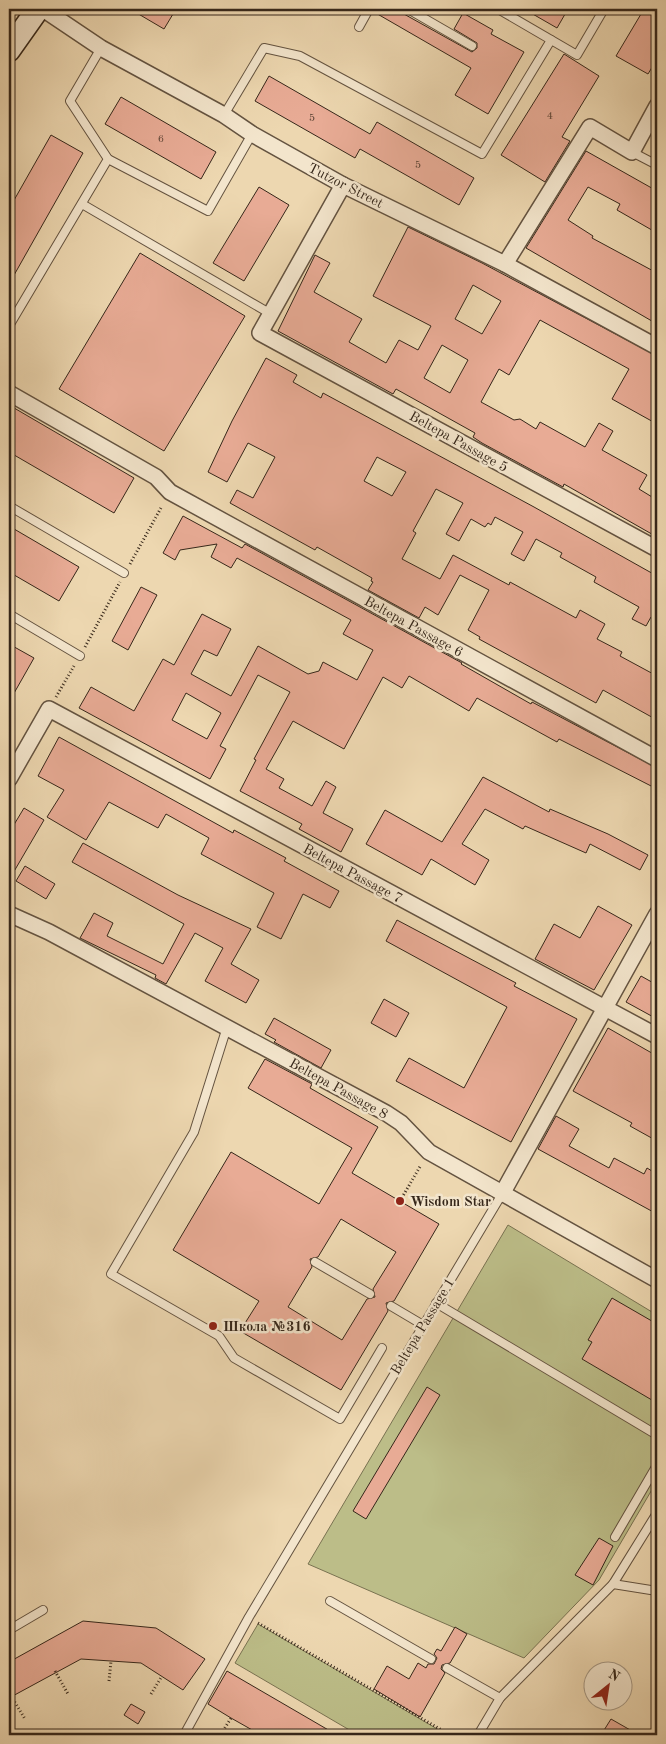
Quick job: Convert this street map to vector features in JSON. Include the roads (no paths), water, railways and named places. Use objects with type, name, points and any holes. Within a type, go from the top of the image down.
[{"type":"street","points":[[9,50],[38,9]]},
{"type":"street","name":"Tutzor Street","points":[[43,9],[101,48],[224,115],[252,134],[344,185],[505,264],[657,347]]},
{"type":"street","points":[[505,264],[590,127],[632,152],[657,106]]},
{"type":"street","points":[[271,314],[344,185]]},
{"type":"street","name":"Beltepa Passage 5","points":[[271,314],[260,333],[657,549]]},
{"type":"street","name":"Beltepa Passage 6","points":[[9,393],[156,477],[170,492],[657,760]]},
{"type":"street","name":"Beltepa Passage 7","points":[[9,779],[49,709],[657,1036]]},
{"type":"street","name":"Beltepa Passage 8","points":[[9,914],[49,932],[386,1113],[401,1123],[428,1152],[657,1280]]},
{"type":"street","name":"Beltepa Passage 1","points":[[502,1194],[657,914]]},
{"type":"lane","points":[[359,27],[369,9]]},
{"type":"lane","points":[[408,9],[472,46]]},
{"type":"lane","points":[[498,9],[577,55],[604,9]]},
{"type":"lane","points":[[224,115],[264,48],[300,56],[482,154],[550,40]]},
{"type":"lane","points":[[101,48],[70,102],[108,159],[208,211],[252,134]]},
{"type":"lane","points":[[632,152],[657,164]]},
{"type":"lane","points":[[9,326],[108,159]]},
{"type":"lane","points":[[82,204],[271,314]]},
{"type":"lane","points":[[9,506],[124,573]]},
{"type":"lane","points":[[9,614],[80,656]]},
{"type":"lane","points":[[227,1027],[194,1132],[111,1274],[219,1336],[234,1358],[340,1419],[382,1348]]},
{"type":"lane","name":"Beltepa Passage 1","points":[[184,1735],[249,1617],[502,1194]]},
{"type":"lane","points":[[315,1262],[370,1294]]},
{"type":"lane","points":[[436,1303],[657,1435]]},
{"type":"lane","points":[[391,1306],[422,1325]]},
{"type":"lane","points":[[615,1537],[657,1465]]},
{"type":"lane","points":[[478,1735],[500,1698],[613,1584],[657,1513]]},
{"type":"lane","points":[[613,1584],[657,1592]]},
{"type":"lane","points":[[330,1601],[431,1659]]},
{"type":"lane","points":[[9,1630],[43,1610]]},
{"type":"lane","points":[[447,1668],[500,1698]]},
{"type":"place","name":"Wisdom Star","points":[[400,1201]]},
{"type":"place","name":"Школа №316","points":[[213,1326]]}]
